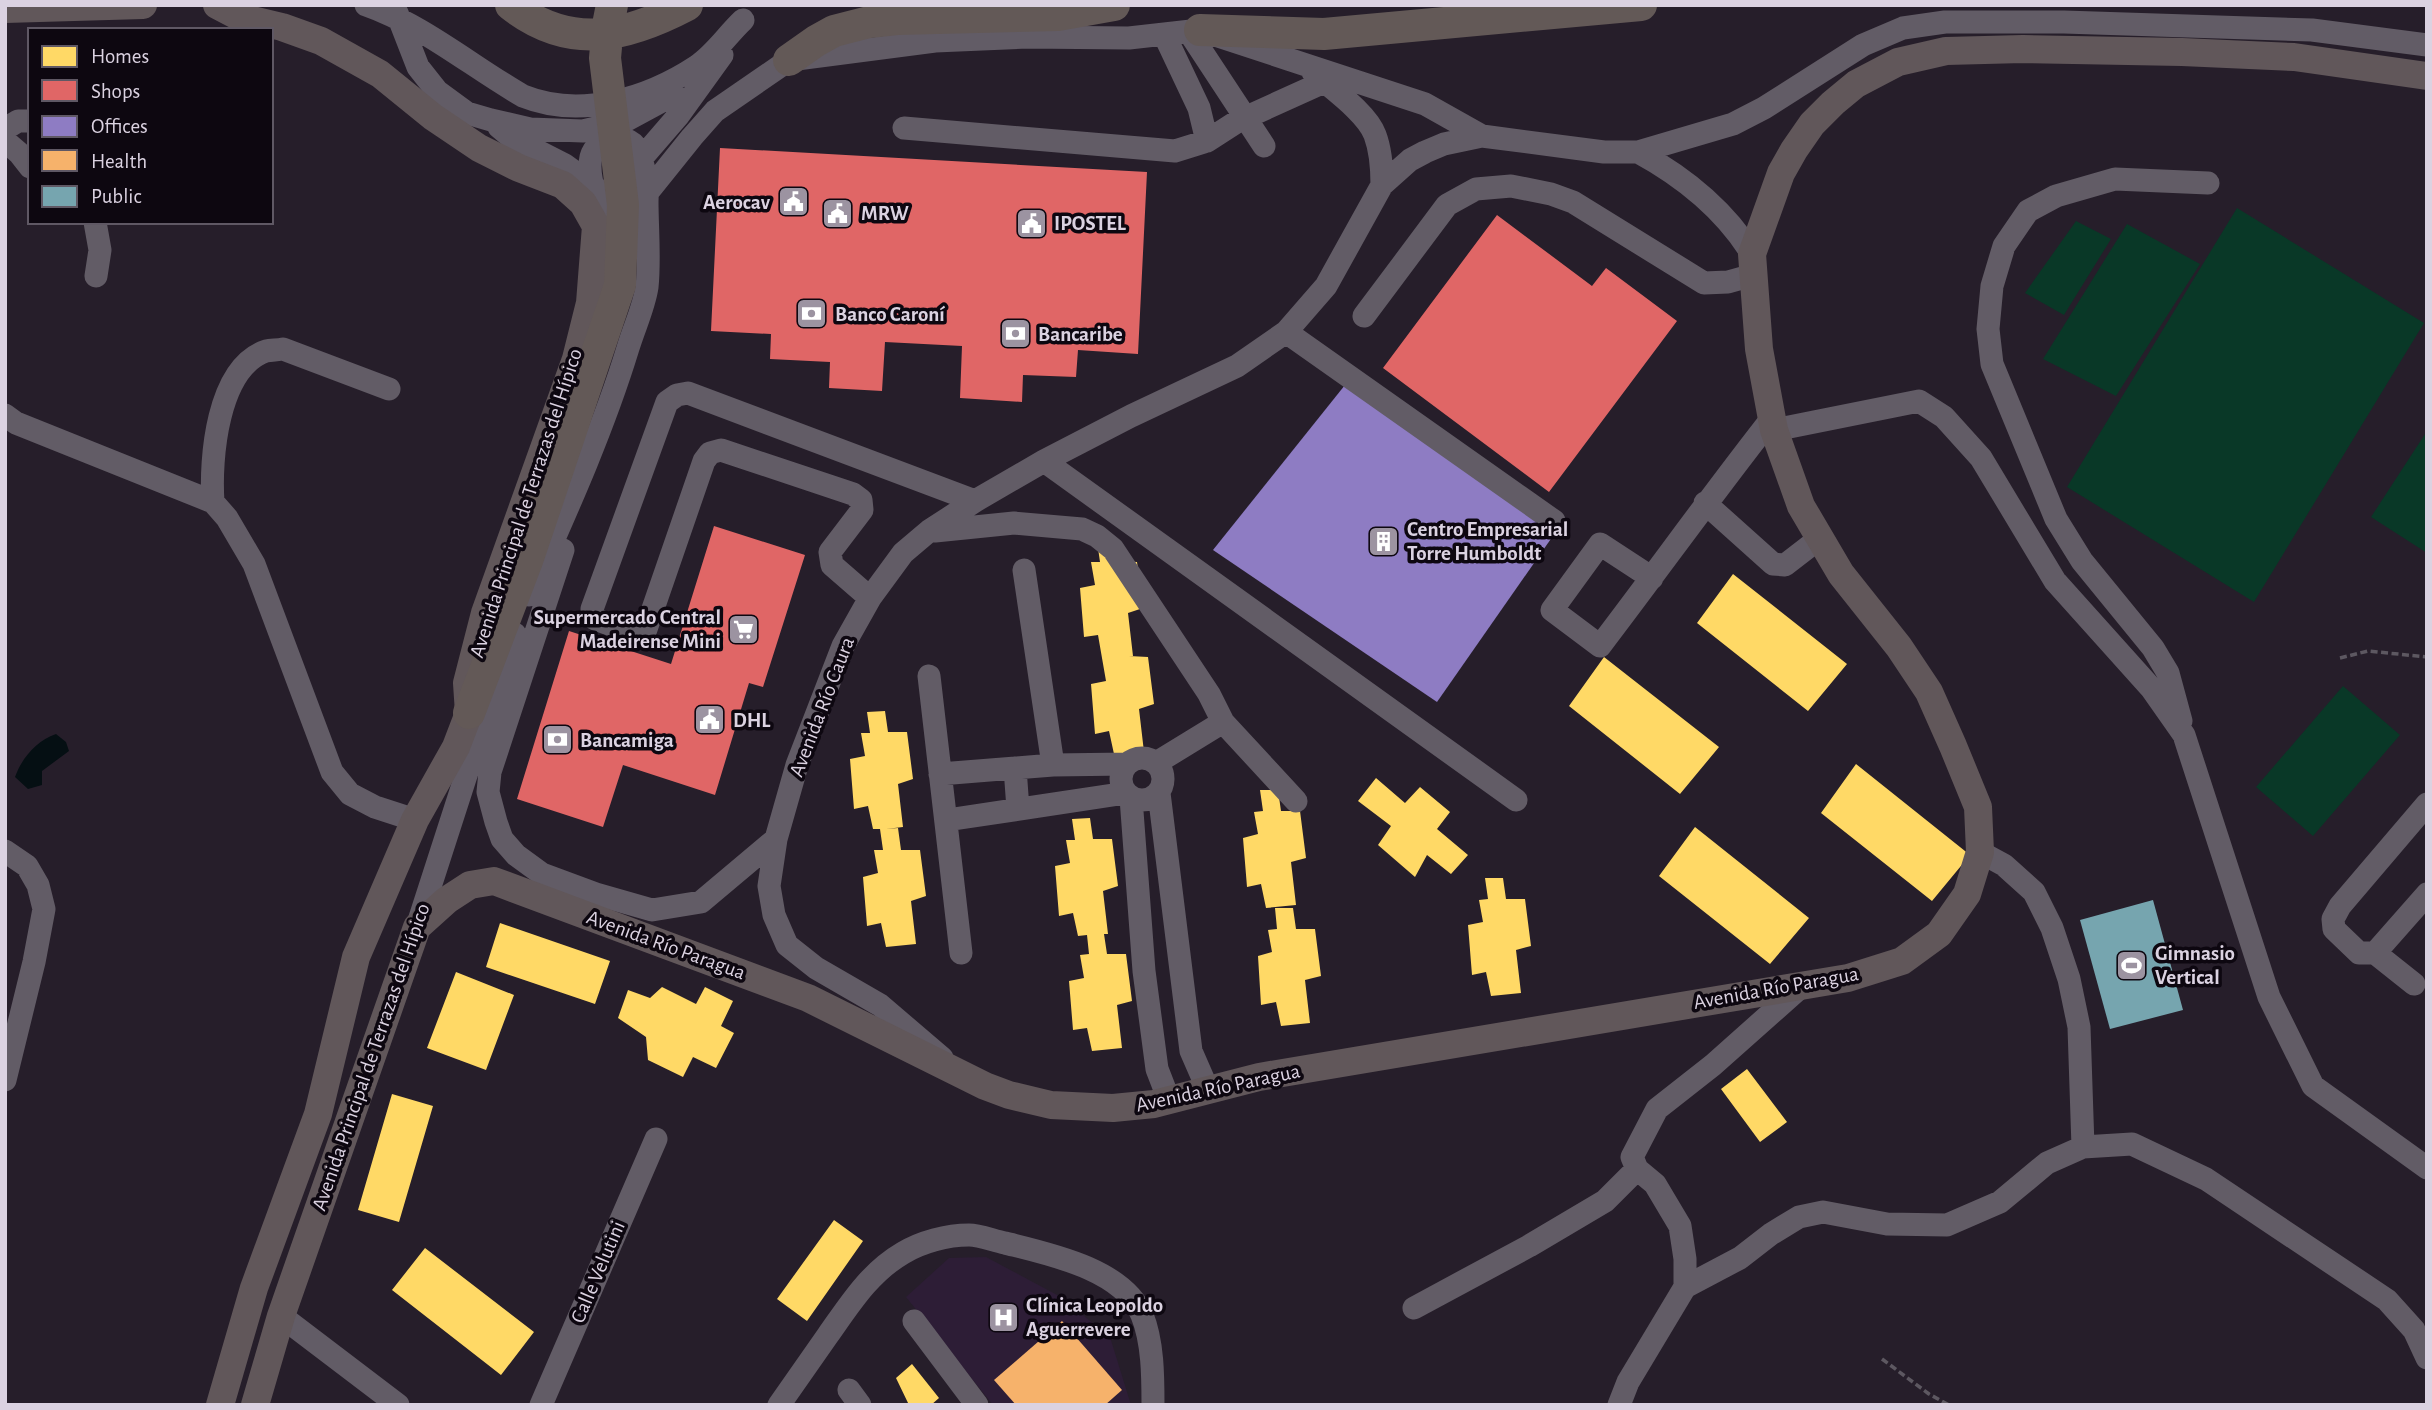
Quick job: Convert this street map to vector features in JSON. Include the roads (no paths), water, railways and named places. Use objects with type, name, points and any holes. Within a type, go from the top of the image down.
[{"type":"highway","points":[[511,5],[550,28],[586,35],[626,31],[687,5]]},
{"type":"highway","points":[[469,713],[528,558],[607,277],[623,205],[605,58],[612,5]]},
{"type":"highway","points":[[789,60],[834,31],[869,22],[1058,15],[1114,5]]},
{"type":"highway","points":[[1194,31],[1324,34],[1641,5]]},
{"type":"main road","points":[[5,9],[143,5]]},
{"type":"main road","points":[[217,5],[240,18],[282,27],[321,41],[380,74],[433,117],[479,148],[519,168],[563,185],[583,203],[596,226],[607,277]]},
{"type":"main road","points":[[1753,265],[1781,173],[1812,124],[1856,84],[1898,62],[1946,51],[1983,49],[2182,52],[2294,57],[2427,76]]},
{"type":"main road","name":"Avenida Río Paragua","points":[[417,927],[447,900],[470,885],[494,881],[808,999],[1009,1095],[1051,1105],[1113,1108],[1154,1104],[1259,1077],[1848,978],[1902,961],[1939,934],[1967,894],[1980,852],[1978,807],[1929,692],[1899,647],[1841,574],[1801,506],[1773,424],[1759,349],[1753,265]]},
{"type":"main road","name":"Avenida Principal de Terrazas del Hípico","points":[[220,1405],[254,1288],[318,1114],[356,957],[415,820],[456,747],[469,713]]},
{"type":"main road","name":"Avenida Principal de Terrazas del Hípico","points":[[255,1405],[281,1316],[417,927]]},
{"type":"street","points":[[366,5],[383,11],[433,38],[523,96],[552,104],[594,105],[651,91],[698,65],[745,13]]},
{"type":"street","points":[[394,5],[418,67],[437,91],[467,113],[530,129],[583,131],[625,121],[710,71]]},
{"type":"street","points":[[640,160],[678,116],[732,41],[745,13]]},
{"type":"street","points":[[648,194],[715,111],[789,60],[935,41],[1027,37],[1129,38],[1194,31],[1425,103],[1482,136],[1604,152],[1637,152],[1733,124],[1764,108],[1863,45],[1903,28],[1934,23],[1965,21],[2259,27],[2312,30],[2427,46]]},
{"type":"street","points":[[1194,31],[1264,146]]},
{"type":"street","points":[[1164,34],[1199,108],[1207,141]]},
{"type":"street","points":[[1305,65],[1364,118],[1375,133],[1382,165],[1382,186]]},
{"type":"street","points":[[904,128],[1175,151],[1207,141],[1238,121],[1324,82]]},
{"type":"street","points":[[491,120],[512,138],[565,165],[594,186]]},
{"type":"street","points":[[5,129],[18,121],[28,121]]},
{"type":"street","name":"Avenida Río Caura","points":[[776,839],[797,765],[842,646],[870,598],[903,553],[929,531],[1044,461],[1130,416],[1237,366],[1286,332],[1326,286],[1382,186],[1410,160],[1425,152],[1444,144],[1482,136]]},
{"type":"street","points":[[607,277],[604,229],[590,163],[592,153],[608,139],[629,141],[636,147],[640,160]]},
{"type":"street","points":[[5,141],[28,164]]},
{"type":"street","points":[[1364,316],[1447,205],[1476,189],[1511,186],[1551,194],[1573,202],[1704,283],[1728,282],[1753,265],[1725,218],[1698,191],[1666,167],[1637,152]]},
{"type":"street","name":"Avenida Principal de Terrazas del Hípico","points":[[417,927],[528,596],[578,487],[615,393],[647,287],[648,194],[640,160]]},
{"type":"street","points":[[2208,183],[2115,179],[2056,196],[2028,211],[2004,246],[1992,286],[1988,329],[1992,364],[2056,519],[2082,561],[2153,648],[2168,673],[2184,734],[2269,997],[2313,1086],[2427,1168]]},
{"type":"street","points":[[95,224],[100,250],[96,276]]},
{"type":"street","points":[[1286,332],[1554,521]]},
{"type":"street","points":[[213,502],[211,475],[224,405],[239,372],[253,359],[266,351],[283,349],[389,389]]},
{"type":"street","points":[[870,598],[832,565],[830,558],[830,552],[862,510],[861,500],[853,494],[721,450],[710,453],[705,461],[645,632],[639,635],[595,619],[592,609],[667,402],[688,393],[975,501]]},
{"type":"street","points":[[1652,578],[1600,544],[1552,610],[1600,646],[1652,578],[1705,503],[1773,424],[1919,401],[1944,417],[1981,458],[2055,581],[2151,688],[2184,734]]},
{"type":"street","points":[[5,415],[16,423],[213,502],[227,518],[254,564],[332,772],[350,794],[376,807],[415,820]]},
{"type":"street","points":[[1044,461],[1516,800]]},
{"type":"street","points":[[578,487],[576,510],[490,772],[488,792],[502,839],[516,855],[542,874],[596,894],[652,910],[701,902],[776,839]]},
{"type":"street","points":[[1705,503],[1773,564],[1785,565],[1820,538]]},
{"type":"street","points":[[929,531],[1014,523],[1082,529],[1097,536],[1113,549],[1209,694],[1223,722],[1296,801]]},
{"type":"street","points":[[1024,570],[1053,765]]},
{"type":"street","points":[[929,676],[961,953]]},
{"type":"street","points":[[1156,763],[1223,722]]},
{"type":"street","points":[[940,774],[1053,765],[1127,764],[1136,759],[1156,763],[1162,772],[1163,783],[1159,793],[1191,1051],[1208,1090]]},
{"type":"street","points":[[1127,764],[1122,773],[1121,784],[1129,795],[1144,971],[1157,1069],[1169,1100]]},
{"type":"street","points":[[1015,768],[1018,809]]},
{"type":"street","points":[[947,820],[1129,795],[1141,800],[1151,799],[1159,793]]},
{"type":"street","points":[[2414,984],[2375,953],[2359,953],[2334,929],[2333,919],[2340,905],[2427,804]]},
{"type":"street","name":"Avenida Río Paragua","points":[[776,839],[769,886],[774,915],[787,945],[816,968],[880,1005],[956,1072]]},
{"type":"street","points":[[5,850],[27,866],[38,885],[44,909],[6,1076]]},
{"type":"street","points":[[1980,852],[2004,865],[2034,892],[2052,928],[2069,979],[2079,1027],[2083,1147]]},
{"type":"street","points":[[2375,953],[2427,894]]},
{"type":"street","points":[[1144,971],[1180,963]]},
{"type":"street","points":[[1619,1405],[1628,1382],[1685,1287],[1685,1259],[1680,1226],[1655,1184],[1637,1169],[1632,1157],[1657,1109],[1713,1065],[1803,985]]},
{"type":"street","name":"Calle Velutini","points":[[541,1405],[656,1139]]},
{"type":"street","points":[[1685,1287],[1740,1258],[1770,1234],[1799,1217],[1823,1212],[1887,1224],[1947,1225],[2000,1202],[2047,1163],[2083,1147],[2132,1144],[2206,1179],[2387,1300],[2414,1330],[2427,1358]]},
{"type":"street","points":[[1414,1308],[1529,1247],[1605,1200],[1637,1169]]},
{"type":"street","points":[[779,1405],[877,1270],[905,1252],[931,1241],[970,1235],[1086,1267],[1127,1293],[1142,1315],[1153,1364],[1153,1405]]},
{"type":"street","points":[[281,1316],[398,1405]]},
{"type":"street","points":[[914,1321],[977,1405]]},
{"type":"place","name":"Aerocav","points":[[793,202]]},
{"type":"place","name":"MRW","points":[[838,213]]},
{"type":"place","name":"IPOSTEL","points":[[1031,223]]},
{"type":"place","name":"Banco Caroní","points":[[812,314]]},
{"type":"place","name":"Bancaribe","points":[[1015,334]]},
{"type":"place","name":"Centro Empresarial Torre Humboldt","points":[[1384,541]]},
{"type":"place","name":"Supermercado Central Madeirense Mini","points":[[744,629]]},
{"type":"place","name":"DHL","points":[[710,720]]},
{"type":"place","name":"Bancamiga","points":[[557,740]]},
{"type":"place","name":"Gimnasio Vertical","points":[[2132,965]]},
{"type":"place","name":"Clínica Leopoldo Aguerrevere","points":[[1003,1317]]}]
